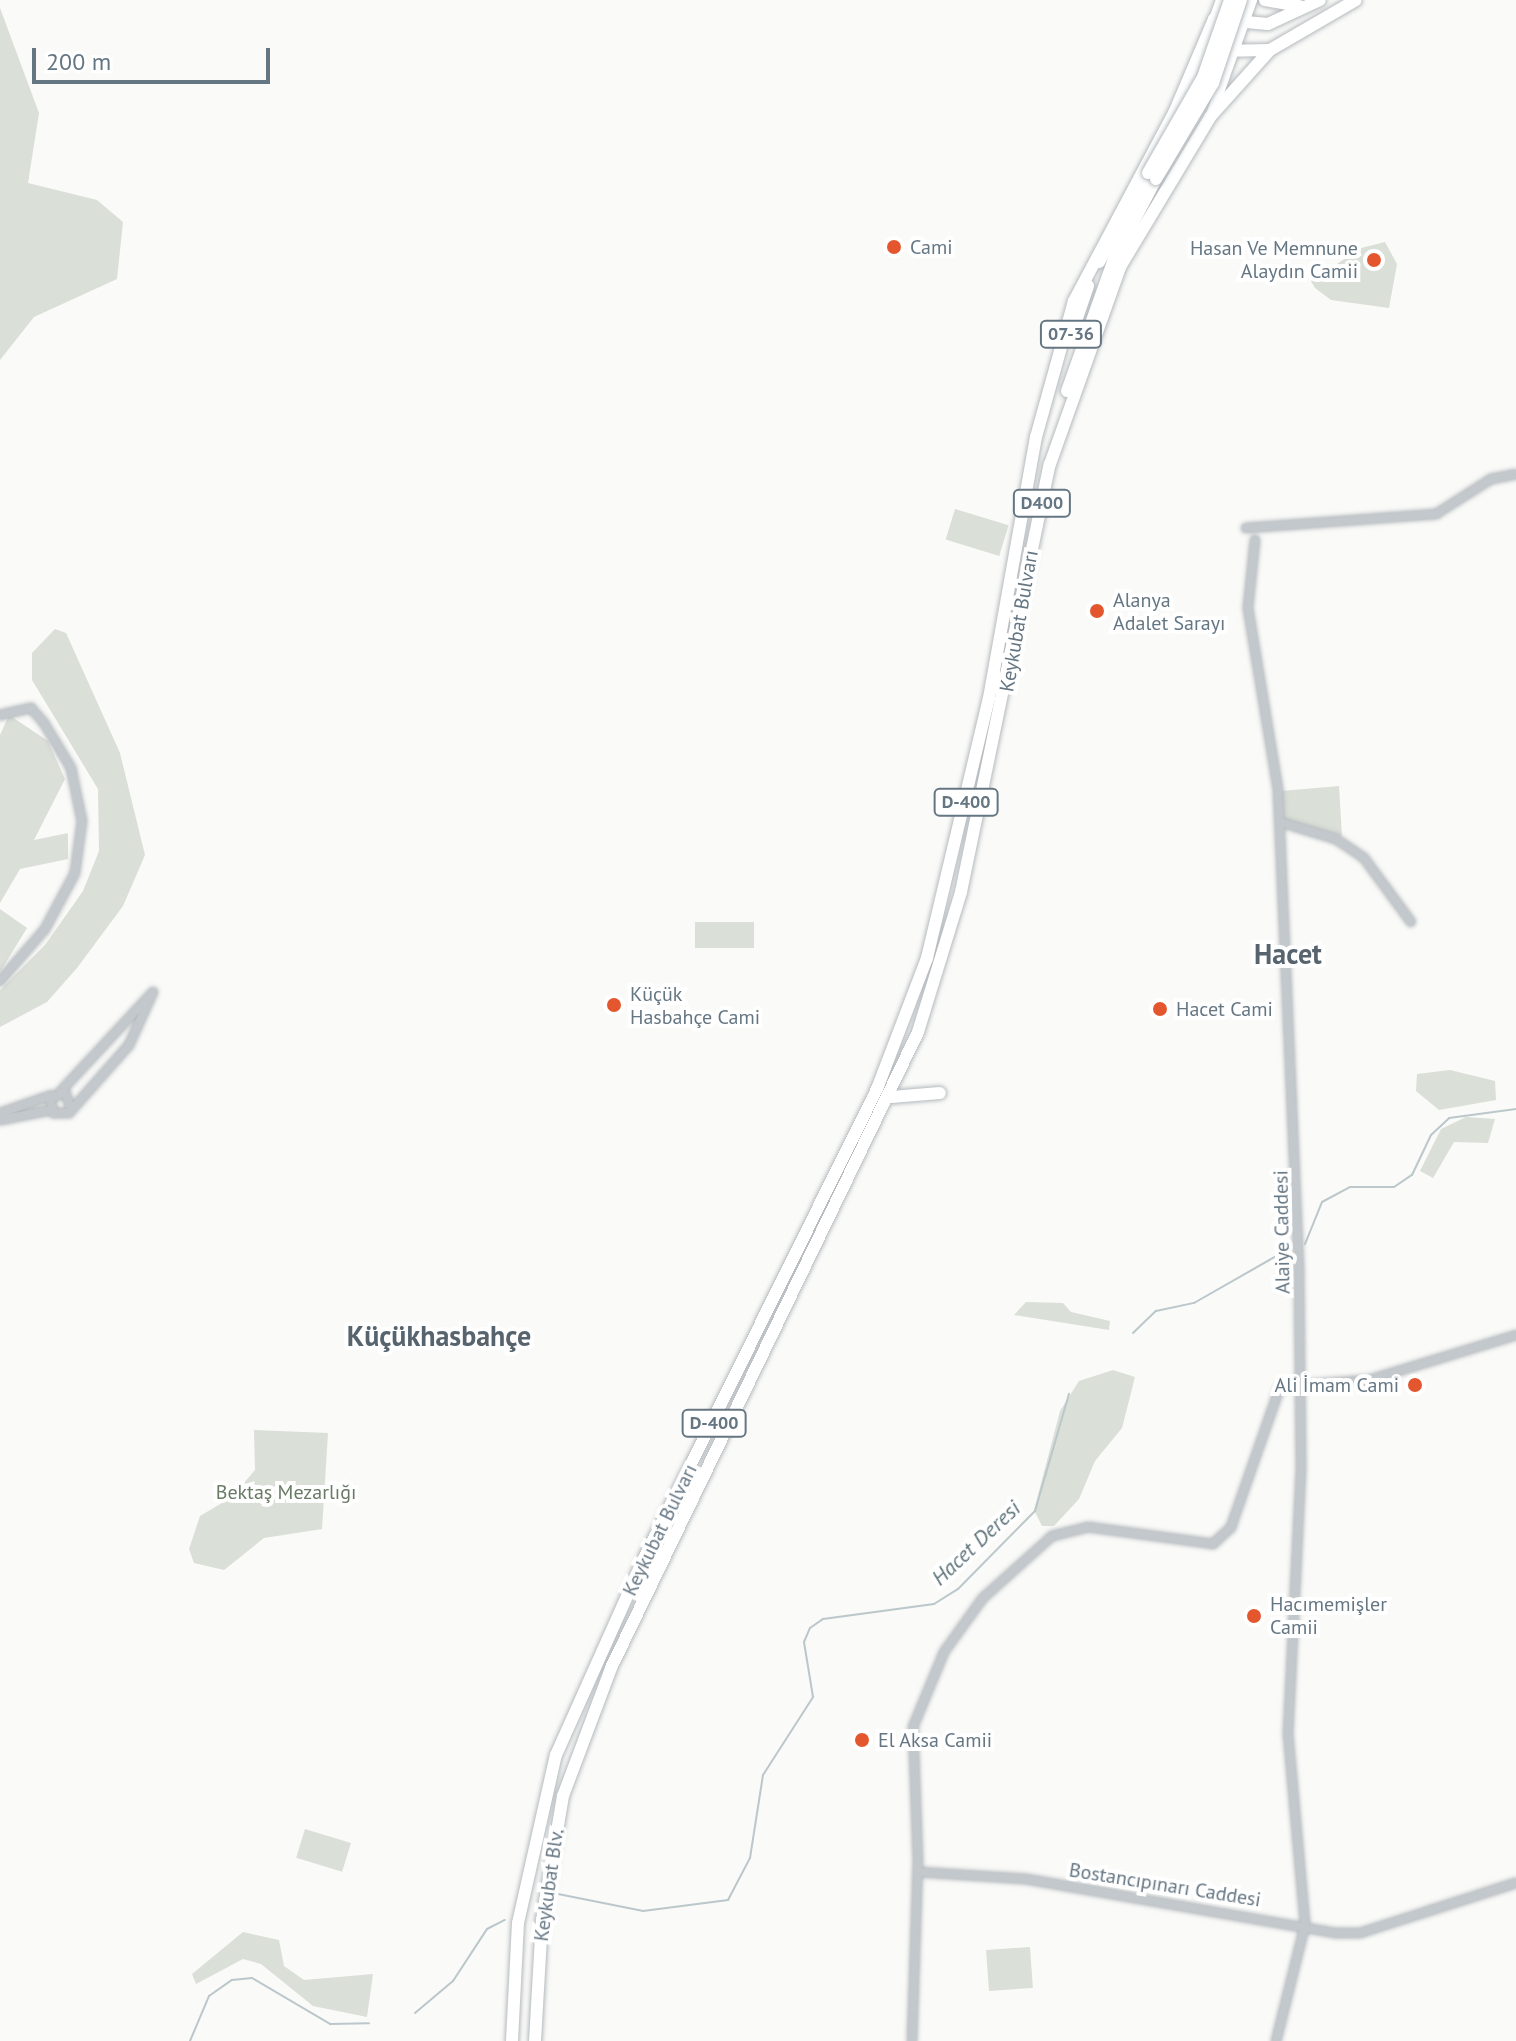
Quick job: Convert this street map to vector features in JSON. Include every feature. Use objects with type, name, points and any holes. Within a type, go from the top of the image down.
[{"type":"highway","points":[[1152,176],[1203,77],[1230,0]]},
{"type":"highway","name":"07-36","points":[[1027,506],[1087,289],[1152,176],[1213,83],[1241,0]]},
{"type":"highway","points":[[1265,0],[1287,9],[1319,0]]},
{"type":"highway","points":[[1214,19],[1246,24],[1282,21],[1319,0]]},
{"type":"highway","name":"Keykubat Bulvarı","points":[[587,1733],[611,1668],[891,1097],[961,892],[1050,464],[1120,267],[1210,117],[1270,50],[1356,0]]},
{"type":"highway","name":"D400","points":[[1027,506],[1036,437],[1074,301],[1188,84],[1207,45],[1214,19]]},
{"type":"highway","points":[[1207,45],[1235,54],[1270,50]]},
{"type":"highway","points":[[1188,84],[1207,85],[1216,102]]},
{"type":"highway","name":"07-36","points":[[1050,464],[1094,306],[1152,176]]},
{"type":"highway","name":"Keykubat Bulvarı","points":[[560,1744],[877,1089],[945,893],[1027,506]]},
{"type":"highway","points":[[891,1097],[940,1093]]},
{"type":"highway","name":"Keykubat Blv.","points":[[535,2041],[551,1859],[587,1733]]},
{"type":"highway","name":"Keykubat Blv.","points":[[512,2041],[518,1923],[560,1744]]},
{"type":"main road","points":[[1214,19],[1221,0]]},
{"type":"main road","points":[[1210,117],[1246,24],[1252,0]]},
{"type":"street","points":[[1246,528],[1436,514],[1491,479],[1516,474]]},
{"type":"street","name":"Alaiye Caddesi","points":[[1255,540],[1248,608],[1280,822],[1296,1098],[1299,1388],[1288,1733],[1305,1925],[1276,2041]]},
{"type":"street","points":[[0,715],[31,708],[44,723],[71,768],[82,821],[75,873],[45,929],[0,981]]},
{"type":"street","points":[[1280,822],[1336,839],[1364,858],[1411,922]]},
{"type":"street","points":[[0,1120],[71,1109],[129,1045],[153,992],[57,1093],[51,1110]]},
{"type":"street","points":[[57,1093],[71,1109]]},
{"type":"street","points":[[0,1113],[57,1093]]},
{"type":"street","points":[[912,2041],[918,1872],[913,1727],[944,1652],[983,1598],[1052,1536],[1088,1527],[1213,1544],[1231,1527],[1280,1387],[1299,1388],[1369,1380],[1516,1335]]},
{"type":"street","name":"Bostancıpınarı Caddesi","points":[[918,1872],[1026,1879],[1360,1933],[1401,1916],[1516,1883]]},
{"type":"green space","points":[[0,8],[39,113],[28,183],[97,200],[123,222],[117,279],[34,317],[0,360]]},
{"type":"green space","points":[[1385,242],[1397,264],[1389,308],[1331,300],[1315,288],[1311,281],[1361,248]]},
{"type":"green space","points":[[955,509],[1009,525],[999,556],[946,540]]},
{"type":"green space","points":[[55,629],[66,633],[120,753],[145,855],[123,906],[77,968],[47,1002],[0,1027],[0,990],[45,945],[83,891],[99,851],[98,789],[32,680],[32,653]]},
{"type":"green space","points":[[9,715],[48,741],[65,779],[34,840],[68,833],[68,859],[20,869],[0,903],[0,735]]},
{"type":"green space","points":[[1339,786],[1342,836],[1282,820],[1281,791]]},
{"type":"green space","points":[[0,909],[27,928],[0,972]]},
{"type":"green space","points":[[695,922],[754,922],[754,948],[695,948]]},
{"type":"green space","points":[[1450,1070],[1495,1081],[1496,1100],[1439,1110],[1416,1091],[1417,1074]]},
{"type":"green space","points":[[1466,1117],[1495,1119],[1488,1143],[1454,1142],[1433,1178],[1420,1171],[1441,1129]]},
{"type":"green space","points":[[1026,1302],[1063,1303],[1071,1312],[1110,1321],[1109,1330],[1014,1315]]},
{"type":"green space","points":[[1113,1370],[1135,1377],[1122,1428],[1095,1461],[1079,1499],[1054,1526],[1042,1526],[1034,1510],[1060,1411],[1079,1381]]},
{"type":"green space","name":"Bektaş Mezarlığı","points":[[254,1430],[328,1433],[322,1529],[264,1538],[224,1570],[194,1563],[189,1549],[200,1516],[232,1497],[255,1470]]},
{"type":"green space","points":[[305,1829],[351,1843],[342,1872],[296,1858]]},
{"type":"green space","points":[[243,1932],[279,1940],[284,1966],[304,1980],[373,1974],[367,2017],[313,2006],[261,1964],[243,1959],[196,1984],[192,1974]]},
{"type":"green space","points":[[1030,1947],[1033,1988],[989,1991],[986,1950]]},
{"type":"waterway","name":"Hacet Deresi","points":[[1305,1244],[1322,1202],[1350,1187],[1394,1187],[1412,1175],[1431,1135],[1449,1118],[1516,1109]]},
{"type":"waterway","name":"Hacet Deresi","points":[[1133,1333],[1156,1311],[1194,1303],[1287,1250]]},
{"type":"waterway","name":"Hacet Deresi","points":[[558,1894],[643,1911],[728,1900],[750,1858],[763,1775],[813,1697],[804,1642],[810,1628],[823,1619],[934,1604],[958,1589],[1035,1511],[1069,1394]]},
{"type":"waterway","name":"Hacet Deresi","points":[[415,2013],[453,1981],[487,1929],[505,1920]]},
{"type":"waterway","name":"Hacet Deresi","points":[[190,2041],[209,1996],[232,1980],[252,1978],[330,2024],[369,2023]]},
{"type":"place","name":"Cami","points":[[894,247]]},
{"type":"place","name":"Hasan Ve Memnune Alaydın Camii","points":[[1374,260]]},
{"type":"place","name":"Alanya Adalet Sarayı","points":[[1097,611]]},
{"type":"place","name":"Küçük Hasbahçe Cami","points":[[614,1005]]},
{"type":"place","name":"Hacet Cami","points":[[1160,1009]]},
{"type":"place","name":"Ali İmam Cami","points":[[1415,1385]]},
{"type":"place","name":"Hacımemişler Camii","points":[[1254,1616]]},
{"type":"place","name":"El Aksa Camii","points":[[862,1740]]},
{"type":"district","name":"Hacet","points":[[1288,954]]},
{"type":"district","name":"Küçükhasbahçe","points":[[439,1336]]}]
